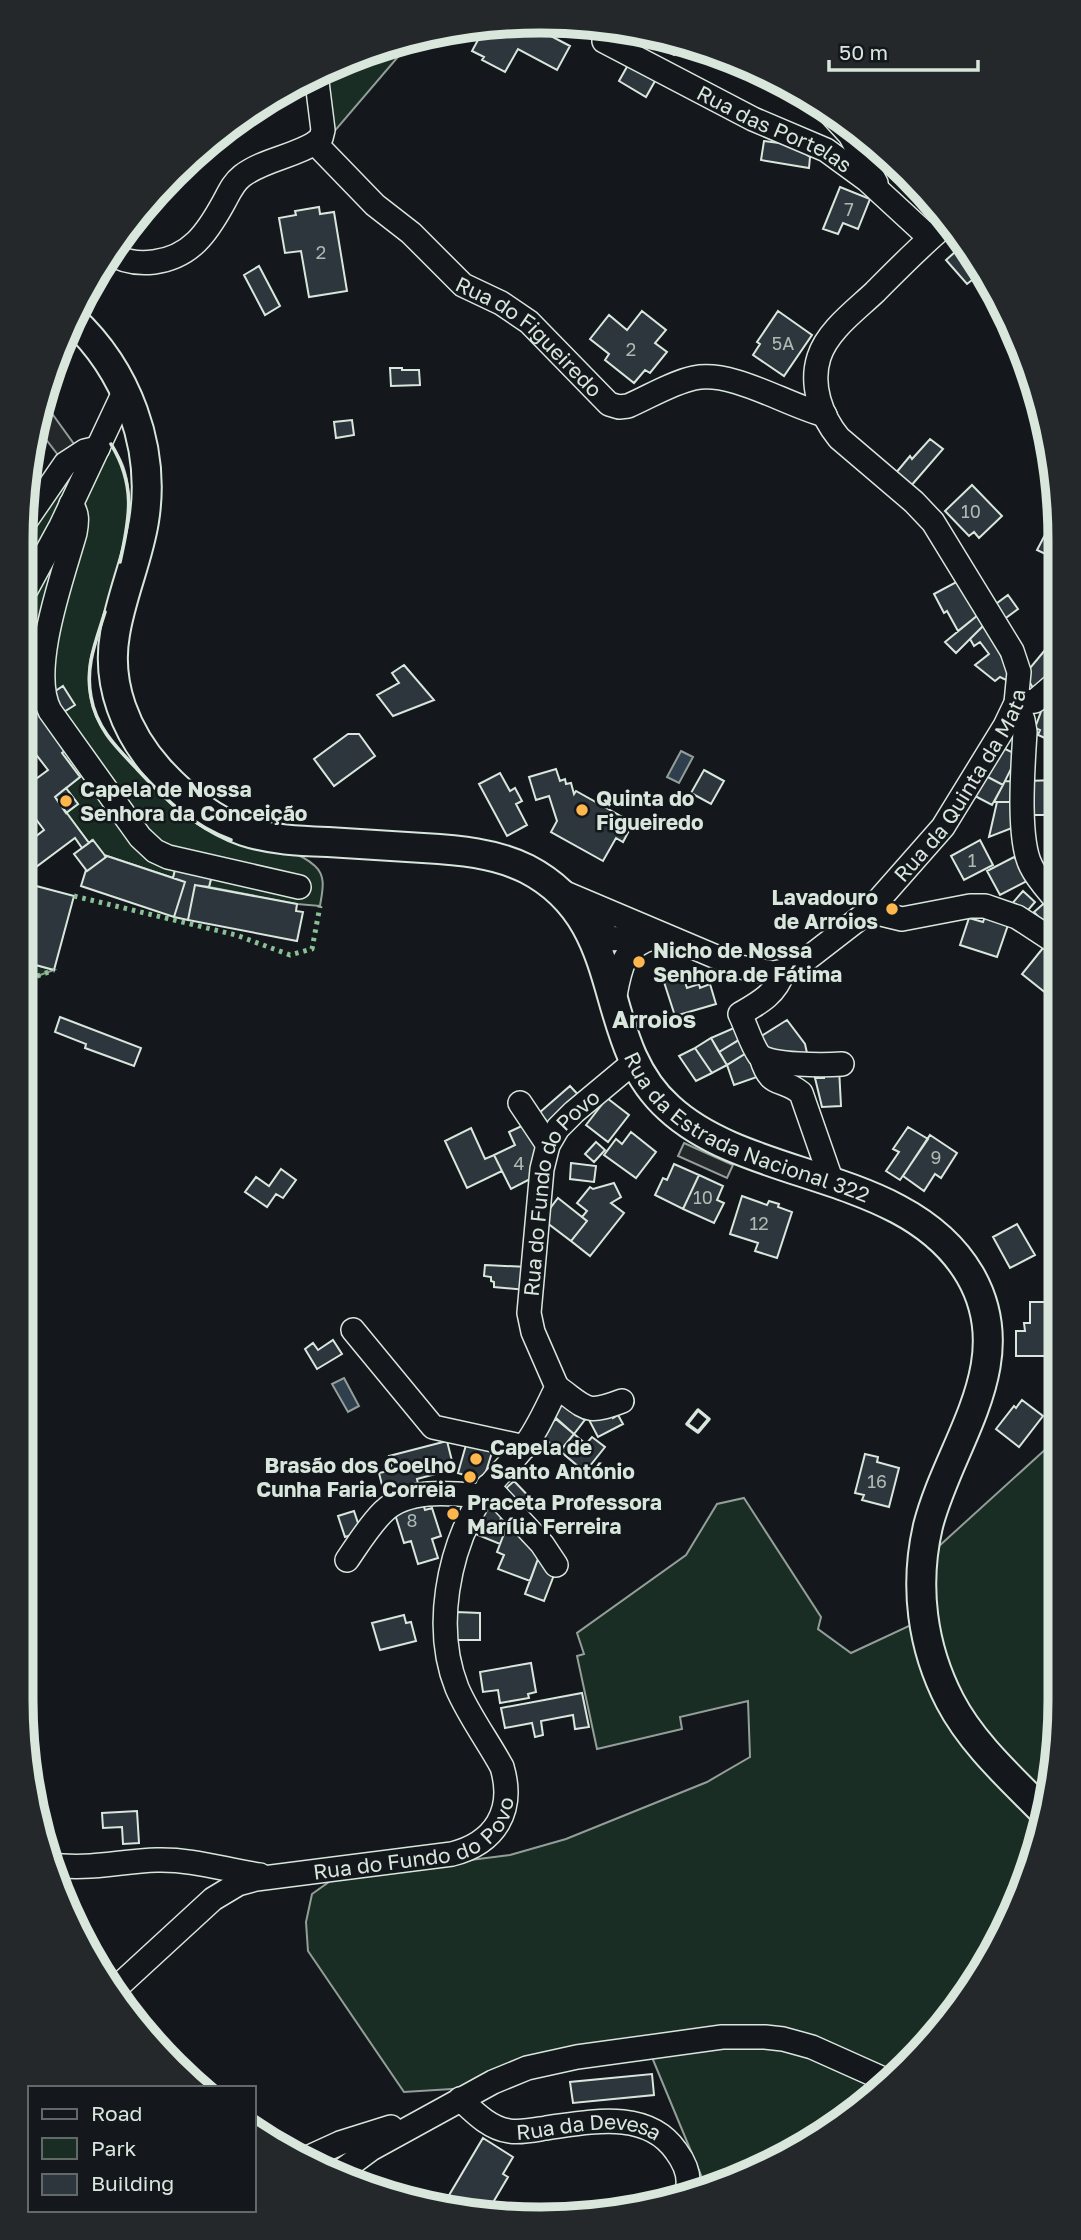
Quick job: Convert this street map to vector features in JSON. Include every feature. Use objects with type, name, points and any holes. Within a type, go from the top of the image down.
[{"type":"main road","name":"Rua da Estrada Nacional 322","points":[[80,328],[105,355],[125,390],[141,437],[146,504],[114,636],[113,671],[120,703],[131,730],[141,748],[169,781],[203,809],[241,830],[271,838],[441,849],[481,854],[522,867],[554,888],[578,914],[594,939],[607,972],[627,1047],[657,1097],[674,1113],[727,1144],[894,1208],[933,1234],[966,1268],[982,1301],[987,1335],[985,1369],[974,1411],[942,1484],[929,1523],[921,1570],[921,1607],[932,1655],[955,1710],[990,1758],[1036,1804]]},
{"type":"street","name":"Rua das Portelas","points":[[604,41],[753,119],[813,143],[840,159],[930,238]]},
{"type":"street","points":[[120,258],[128,262],[147,263],[167,260],[186,252],[204,236],[229,191],[239,179],[256,168],[321,138],[323,130],[317,85]]},
{"type":"street","points":[[853,142],[880,192]]},
{"type":"street","name":"Rua do Figueiredo","points":[[315,143],[375,205],[411,233],[463,285],[501,303],[529,322],[610,404],[628,406],[694,378],[717,377],[738,382],[797,407],[825,415]]},
{"type":"street","name":"Rua da Quinta da Mata","points":[[783,972],[801,965],[869,911],[943,827],[1016,704],[1019,672],[1012,651],[940,531],[914,502],[839,438],[825,415],[816,380],[822,349],[844,322],[941,229]]},
{"type":"street","points":[[33,576],[125,390]]},
{"type":"street","points":[[34,509],[65,464],[98,448]]},
{"type":"street","points":[[71,504],[77,518],[75,533],[45,647],[43,688],[50,711],[140,837],[155,851],[168,857],[299,887]]},
{"type":"street","points":[[1048,690],[1035,701],[1016,704],[1024,726],[1025,846],[1030,866],[1048,889]]},
{"type":"street","points":[[554,888],[726,962],[751,971],[783,972],[778,985],[768,996],[740,1014],[770,1077],[797,1090],[803,1097],[832,1182]]},
{"type":"street","points":[[869,911],[902,919],[970,906],[985,906],[1017,917],[1048,937]]},
{"type":"street","points":[[638,924],[606,924],[598,930],[594,939],[671,940]]},
{"type":"street","points":[[614,1001],[628,952],[639,942],[671,940]]},
{"type":"street","points":[[761,1058],[813,1065],[842,1064]]},
{"type":"street","name":"Rua do Fundo do Povo","points":[[121,1984],[224,1891],[238,1884],[452,1854],[478,1844],[489,1836],[497,1825],[504,1811],[507,1782],[502,1768],[458,1689],[448,1656],[448,1597],[455,1559],[465,1529],[485,1491],[524,1447],[557,1387],[533,1332],[529,1313],[542,1169],[548,1145],[566,1120],[634,1062]]},
{"type":"street","points":[[520,1103],[548,1145]]},
{"type":"street","points":[[353,1330],[433,1427],[524,1447]]},
{"type":"street","points":[[557,1387],[589,1409],[600,1409],[622,1401]]},
{"type":"street","points":[[347,1560],[377,1519],[394,1503],[439,1493],[485,1491],[545,1547],[556,1565]]},
{"type":"street","points":[[61,1865],[86,1867],[132,1861],[177,1860],[274,1877]]},
{"type":"street","points":[[346,2168],[371,2149],[465,2096],[514,2072],[551,2062],[744,2036],[783,2039],[803,2044],[880,2077]]},
{"type":"street","name":"Rua da Devesa","points":[[465,2096],[491,2124],[511,2132],[600,2122],[628,2122],[648,2126],[663,2135],[678,2154],[688,2174],[687,2185]]},
{"type":"street","points":[[316,2154],[434,2114]]},
{"type":"green space","points":[[401,53],[333,133],[327,81]]},
{"type":"green space","points":[[111,444],[124,468],[129,509],[119,568],[90,663],[90,695],[98,719],[116,747],[189,819],[230,840],[296,854],[315,866],[322,880],[320,906],[209,887],[213,871],[177,862],[173,878],[104,855],[92,840],[89,843],[66,813],[78,804],[66,788],[80,777],[62,753],[68,749],[33,702],[33,592]]},
{"type":"green space","points":[[72,474],[74,476],[33,561],[34,520],[62,481]]},
{"type":"green space","points":[[33,964],[54,970],[33,978]]},
{"type":"green space","points":[[1048,1447],[1048,1700],[1047,1733],[1039,1790],[997,1746],[975,1716],[951,1671],[943,1648],[935,1600],[938,1547]]},
{"type":"green space","points":[[744,1498],[821,1617],[818,1629],[851,1653],[913,1624],[977,1761],[1032,1821],[1009,1894],[980,1953],[922,2034],[875,2081],[822,2121],[765,2154],[703,2180],[644,2038],[468,2088],[404,2092],[308,1951],[306,1922],[312,1894],[336,1877],[510,1855],[566,1839],[707,1782],[750,1757],[748,1701],[680,1717],[682,1729],[597,1749],[577,1656],[584,1654],[577,1633],[686,1555],[717,1504]]},
{"type":"shaded area","points":[[50,411],[74,444],[58,455],[44,437]]},
{"type":"shaded area","points":[[684,1143],[733,1165],[727,1178],[678,1156]]},
{"type":"water","points":[[681,751],[693,757],[679,783],[667,777]]},
{"type":"water","points":[[344,1378],[359,1406],[348,1412],[332,1384]]},
{"type":"building","points":[[545,33],[570,46],[557,70],[518,49],[505,72],[482,60],[484,57],[472,51],[479,37],[507,34]]},
{"type":"building","points":[[628,65],[655,81],[646,97],[619,81]]},
{"type":"building","points":[[764,141],[794,145],[810,157],[809,168],[761,160]]},
{"type":"building","points":[[840,187],[870,199],[858,229],[843,223],[838,234],[823,229]]},
{"type":"building","points":[[319,207],[320,214],[334,212],[347,291],[309,297],[301,251],[285,253],[279,218],[296,215],[295,211]]},
{"type":"building","points":[[956,251],[974,278],[967,284],[946,260]]},
{"type":"building","points":[[259,266],[280,306],[265,315],[244,275]]},
{"type":"building","points":[[642,311],[666,330],[655,343],[667,352],[650,373],[645,370],[634,383],[605,360],[609,354],[590,339],[609,315],[627,330]]},
{"type":"building","points":[[778,311],[812,335],[784,376],[753,355],[760,344],[757,342]]},
{"type":"building","points":[[390,368],[419,370],[420,385],[391,386]]},
{"type":"building","points":[[352,420],[354,435],[336,438],[334,422]]},
{"type":"building","points":[[930,439],[943,449],[910,487],[895,474],[910,456],[912,459]]},
{"type":"building","points":[[972,485],[1002,516],[979,538],[974,532],[969,536],[945,511]]},
{"type":"building","points":[[1048,530],[1048,555],[1037,550]]},
{"type":"building","points":[[960,580],[978,615],[958,631],[934,594]]},
{"type":"building","points":[[1008,595],[1018,609],[999,623],[989,609]]},
{"type":"building","points":[[978,615],[985,624],[956,653],[945,642]]},
{"type":"building","points":[[985,624],[1005,653],[1001,656],[1010,671],[1006,680],[1000,677],[995,681],[975,665],[989,654],[980,642],[974,646],[970,639]]},
{"type":"building","points":[[1048,646],[1048,684],[1037,695],[1025,674]]},
{"type":"building","points":[[404,665],[434,700],[393,716],[377,695],[399,683],[392,673]]},
{"type":"building","points":[[63,686],[75,705],[62,713],[51,694]]},
{"type":"building","points":[[33,702],[68,748],[62,753],[80,777],[55,797],[89,843],[82,848],[75,838],[36,867],[33,863],[33,838],[44,830],[33,815],[33,781],[48,770],[33,751]]},
{"type":"building","points":[[1042,709],[1048,712],[1048,739],[1038,735],[1040,730],[1035,728]]},
{"type":"building","points":[[348,734],[359,734],[375,756],[334,786],[314,759]]},
{"type":"building","points":[[1001,747],[1018,755],[1003,785],[986,776]]},
{"type":"building","name":"Quinta do Figueiredo","points":[[556,769],[560,781],[565,779],[566,784],[571,783],[574,794],[576,791],[633,823],[623,842],[616,838],[603,861],[551,832],[557,821],[549,796],[536,800],[529,777]]},
{"type":"building","points":[[704,770],[724,781],[711,804],[691,793]]},
{"type":"building","points":[[500,773],[510,791],[515,788],[522,801],[516,804],[527,825],[507,836],[479,784]]},
{"type":"building","points":[[986,776],[1003,785],[992,805],[975,796]]},
{"type":"building","points":[[1048,780],[1047,815],[1027,815],[1026,781]]},
{"type":"building","points":[[1005,781],[1020,782],[1020,802],[994,802]]},
{"type":"building","name":"Capela de Nossa Senhora da Conceição","points":[[66,788],[78,804],[66,813],[55,797]]},
{"type":"building","points":[[997,802],[1020,802],[1012,828],[989,837]]},
{"type":"building","points":[[93,840],[106,857],[87,871],[74,854]]},
{"type":"building","points":[[980,840],[993,865],[964,880],[951,856]]},
{"type":"building","points":[[104,855],[185,882],[174,917],[81,886],[86,870],[106,857]]},
{"type":"building","points":[[1014,857],[1031,879],[1000,895],[987,871]]},
{"type":"building","points":[[177,862],[213,871],[209,887],[195,885],[188,920],[174,917],[185,882],[173,878]]},
{"type":"building","points":[[1048,869],[1048,885],[1040,876]]},
{"type":"building","points":[[33,885],[74,896],[54,970],[33,964]]},
{"type":"building","points":[[195,885],[297,904],[296,911],[303,912],[297,941],[188,920]]},
{"type":"building","points":[[1023,891],[1035,902],[1023,916],[1010,906]]},
{"type":"building","points":[[1048,900],[1048,928],[1034,912]]},
{"type":"building","points":[[986,914],[1009,922],[997,957],[960,945],[969,918],[983,922]]},
{"type":"building","points":[[1047,943],[1048,944],[1048,995],[1022,974]]},
{"type":"building","points":[[683,976],[687,988],[699,984],[700,988],[710,984],[716,1004],[675,1016],[664,982]]},
{"type":"building","points":[[60,1017],[141,1048],[134,1066],[85,1048],[86,1044],[55,1032]]},
{"type":"building","points":[[787,1020],[805,1044],[809,1062],[766,1057],[755,1040]]},
{"type":"building","points":[[743,1024],[748,1034],[719,1052],[711,1038]]},
{"type":"building","points":[[746,1036],[748,1052],[727,1065],[719,1052]]},
{"type":"building","points":[[711,1038],[727,1065],[712,1073],[695,1048]]},
{"type":"building","points":[[695,1048],[712,1073],[696,1081],[679,1056]]},
{"type":"building","points":[[748,1052],[757,1077],[734,1085],[727,1065]]},
{"type":"building","points":[[839,1068],[841,1106],[822,1107],[815,1078],[824,1078],[824,1074]]},
{"type":"building","points":[[570,1086],[583,1100],[552,1127],[539,1113]]},
{"type":"building","points":[[607,1098],[629,1115],[608,1142],[586,1125]]},
{"type":"building","points":[[528,1123],[539,1147],[534,1177],[511,1189],[494,1155],[515,1145],[509,1132]]},
{"type":"building","points":[[908,1127],[928,1139],[900,1180],[886,1171],[899,1152],[893,1149]]},
{"type":"building","points":[[471,1128],[485,1159],[494,1155],[502,1171],[467,1188],[445,1141]]},
{"type":"building","points":[[631,1132],[656,1152],[636,1178],[604,1155],[616,1139],[622,1144]]},
{"type":"building","points":[[930,1135],[957,1153],[941,1178],[935,1174],[924,1191],[903,1176]]},
{"type":"building","points":[[596,1142],[605,1150],[594,1162],[585,1154]]},
{"type":"building","points":[[571,1163],[596,1166],[594,1182],[570,1179]]},
{"type":"building","points":[[674,1164],[699,1175],[683,1209],[655,1195],[663,1178],[667,1180]]},
{"type":"building","points":[[281,1169],[296,1180],[283,1198],[276,1194],[267,1207],[245,1192],[256,1177],[269,1186]]},
{"type":"building","points":[[699,1175],[723,1186],[717,1200],[724,1203],[714,1223],[683,1209]]},
{"type":"building","points":[[614,1183],[621,1197],[611,1203],[624,1213],[590,1256],[571,1241],[587,1221],[582,1217],[587,1211],[577,1203],[590,1187],[593,1189]]},
{"type":"building","points":[[742,1196],[767,1205],[769,1201],[779,1204],[778,1207],[792,1212],[777,1258],[755,1251],[758,1243],[730,1234]]},
{"type":"building","points":[[558,1198],[587,1221],[571,1241],[542,1219]]},
{"type":"building","points":[[1017,1224],[1035,1255],[1010,1268],[993,1237]]},
{"type":"building","points":[[485,1265],[528,1267],[526,1290],[494,1287],[491,1277],[484,1276]]},
{"type":"building","points":[[1030,1302],[1046,1302],[1048,1340],[1045,1340],[1045,1356],[1016,1356],[1016,1331],[1025,1331],[1024,1323],[1030,1323]]},
{"type":"building","points":[[333,1340],[342,1354],[317,1369],[305,1349],[313,1343],[318,1350]]},
{"type":"building","points":[[566,1394],[587,1417],[574,1434],[550,1414]]},
{"type":"building","points":[[1022,1400],[1043,1416],[1019,1447],[996,1429]]},
{"type":"building","points":[[608,1408],[613,1418],[618,1415],[623,1424],[598,1437],[588,1418]]},
{"type":"building","points":[[556,1418],[574,1434],[560,1451],[541,1436]]},
{"type":"building","points":[[574,1434],[586,1444],[592,1437],[605,1447],[585,1472],[560,1451]]},
{"type":"building","name":"Capela de Santo António","points":[[468,1438],[494,1446],[483,1481],[458,1473]]},
{"type":"building","points":[[447,1441],[454,1469],[417,1479],[419,1489],[399,1494],[397,1485],[383,1489],[379,1473],[393,1470],[389,1456]]},
{"type":"building","points":[[865,1454],[878,1457],[877,1462],[899,1468],[889,1507],[862,1500],[864,1495],[855,1493]]},
{"type":"building","points":[[514,1481],[536,1504],[525,1515],[502,1492]]},
{"type":"building","points":[[421,1498],[425,1510],[432,1508],[441,1536],[432,1539],[438,1558],[418,1564],[411,1541],[404,1543],[394,1511]]},
{"type":"building","points":[[486,1501],[505,1508],[499,1523],[507,1526],[500,1544],[473,1533]]},
{"type":"building","points":[[354,1511],[361,1532],[345,1537],[338,1516]]},
{"type":"building","points":[[507,1526],[526,1533],[523,1541],[542,1548],[530,1581],[498,1569],[504,1555],[497,1552]]},
{"type":"building","points":[[542,1548],[554,1575],[544,1601],[525,1594]]},
{"type":"building","points":[[456,1612],[480,1613],[480,1640],[455,1640]]},
{"type":"building","points":[[404,1615],[406,1623],[411,1622],[416,1641],[380,1650],[372,1623]]},
{"type":"building","points":[[531,1663],[536,1692],[528,1694],[529,1698],[500,1703],[498,1690],[483,1692],[480,1672]]},
{"type":"building","points":[[582,1693],[589,1727],[575,1729],[573,1715],[541,1721],[543,1735],[535,1737],[532,1723],[505,1728],[501,1708]]},
{"type":"building","points":[[137,1811],[139,1843],[123,1844],[122,1827],[103,1828],[102,1813]]},
{"type":"building","points":[[652,2074],[654,2095],[573,2103],[570,2082]]},
{"type":"building","points":[[483,2138],[513,2157],[503,2174],[508,2177],[492,2204],[448,2197]]},
{"type":"hedge","points":[[74,896],[236,935],[290,955],[312,949],[320,906]]},
{"type":"hedge","points":[[33,978],[54,970]]},
{"type":"wall","points":[[111,444],[124,473],[129,502],[120,562]]},
{"type":"wall","points":[[105,612],[92,654],[89,675],[97,718],[122,753],[168,801],[203,827],[231,840]]},
{"type":"wall","points":[[698,1410],[709,1419],[698,1432],[687,1424],[698,1410]]},
{"type":"place","name":"Capela de Nossa Senhora da Conceição","points":[[66,801]]},
{"type":"place","name":"Quinta do Figueiredo","points":[[582,810]]},
{"type":"place","name":"Lavadouro de Arroios","points":[[892,909]]},
{"type":"place","name":"Nicho de Nossa Senhora de Fátima","points":[[639,962]]},
{"type":"place","name":"Capela de Santo António","points":[[476,1459]]},
{"type":"place","name":"Brasão dos Coelho Cunha Faria Correia","points":[[470,1477]]},
{"type":"place","name":"Praceta Professora Marília Ferreira","points":[[453,1514]]},
{"type":"district","name":"Arroios","points":[[654,1018]]}]
